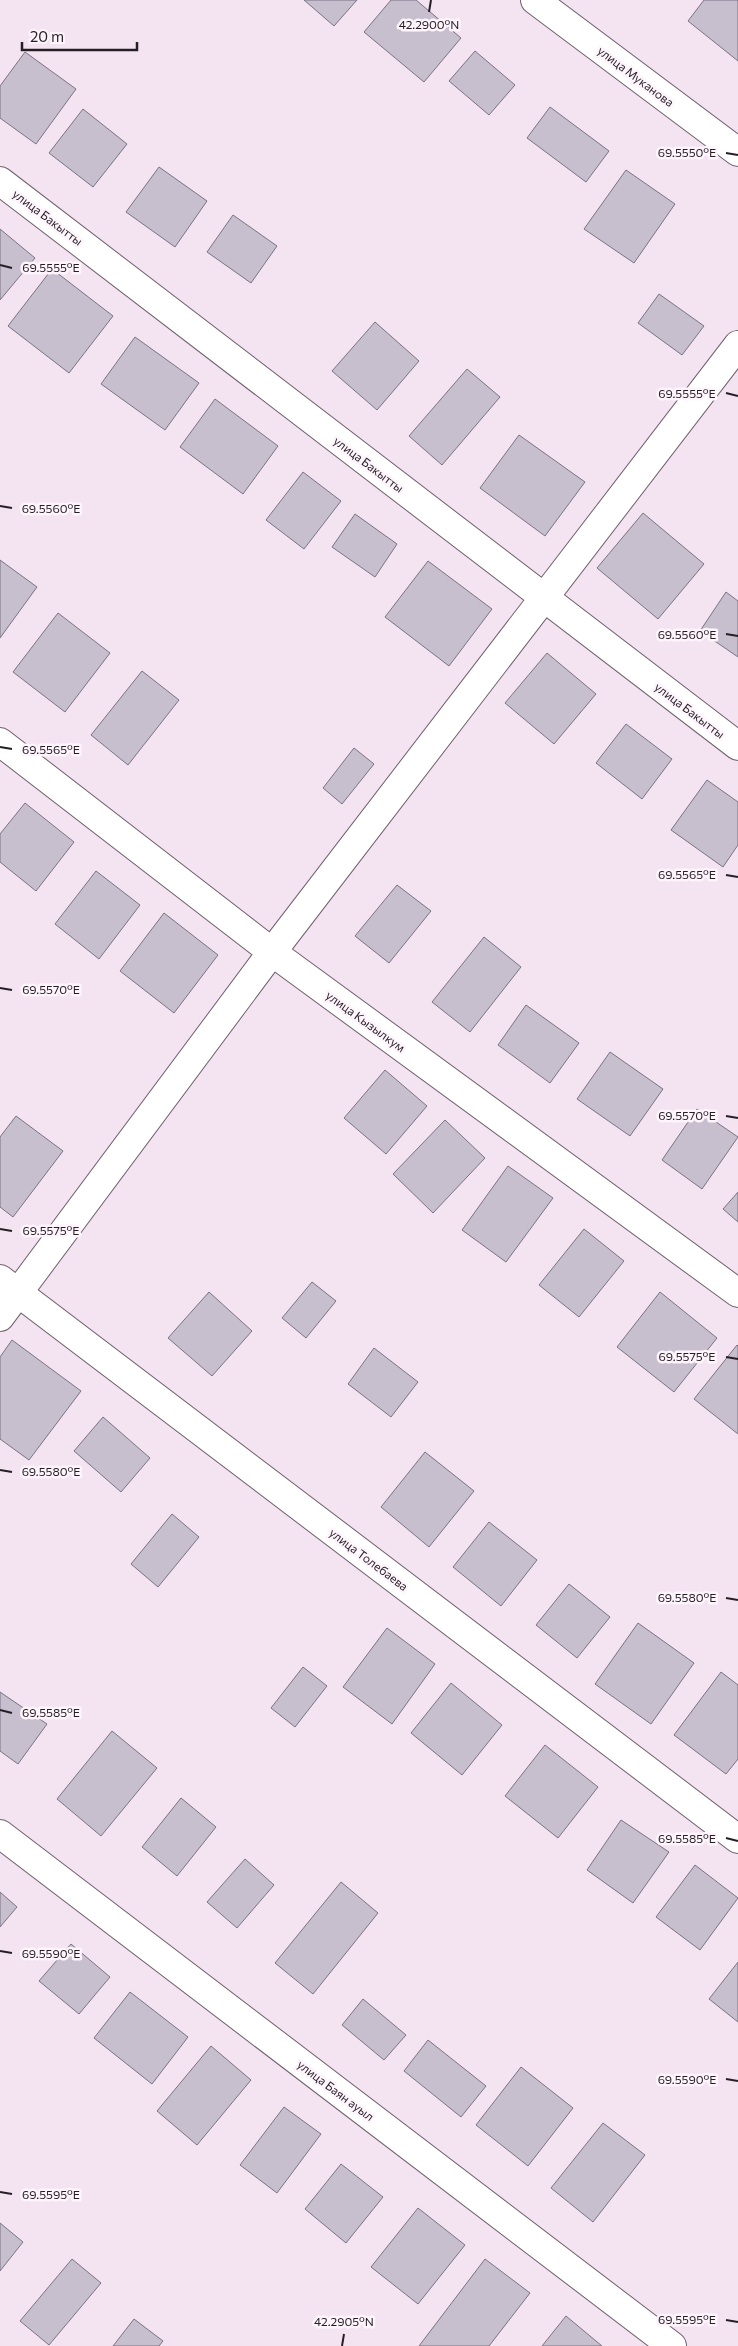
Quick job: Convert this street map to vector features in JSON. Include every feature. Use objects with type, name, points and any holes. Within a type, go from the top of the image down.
[{"type":"street","name":"улица Муканова","points":[[535,0],[738,152]]},
{"type":"street","name":"улица Бакытты","points":[[0,181],[738,746]]},
{"type":"street","points":[[0,1317],[9,1286],[272,952],[738,346]]},
{"type":"street","name":"улица Кызылкум","points":[[0,742],[272,952],[738,1294]]},
{"type":"street","name":"улица Толебаева","points":[[9,1286],[738,1838]]},
{"type":"street","name":"улица Баян ауыл","points":[[0,1834],[672,2346]]},
{"type":"building","points":[[304,0],[357,0],[334,26]]},
{"type":"building","points":[[391,0],[416,0],[461,38],[424,82],[364,32]]},
{"type":"building","points":[[704,0],[738,0],[738,61],[688,21]]},
{"type":"building","points":[[475,51],[515,85],[489,115],[449,81]]},
{"type":"building","points":[[25,52],[76,89],[36,144],[0,118],[0,86]]},
{"type":"building","points":[[550,107],[609,151],[586,182],[527,138]]},
{"type":"building","points":[[83,109],[127,144],[93,187],[49,153]]},
{"type":"building","points":[[159,167],[207,201],[175,247],[126,212]]},
{"type":"building","points":[[626,170],[675,204],[634,263],[584,229]]},
{"type":"building","points":[[233,215],[277,246],[251,283],[207,252]]},
{"type":"building","points":[[0,229],[35,258],[0,300]]},
{"type":"building","points":[[52,269],[113,316],[69,373],[8,326]]},
{"type":"building","points":[[659,294],[704,326],[682,355],[638,323]]},
{"type":"building","points":[[375,322],[419,361],[377,410],[332,371]]},
{"type":"building","points":[[135,337],[199,383],[165,430],[101,384]]},
{"type":"building","points":[[467,369],[500,397],[442,465],[409,436]]},
{"type":"building","points":[[215,399],[278,446],[243,494],[180,447]]},
{"type":"building","points":[[519,435],[585,482],[545,536],[480,488]]},
{"type":"building","points":[[303,472],[341,501],[304,549],[266,520]]},
{"type":"building","points":[[643,513],[704,564],[658,619],[597,568]]},
{"type":"building","points":[[355,514],[397,544],[375,577],[332,547]]},
{"type":"building","points":[[0,560],[37,587],[0,638]]},
{"type":"building","points":[[428,561],[492,609],[449,666],[385,617]]},
{"type":"building","points":[[726,592],[738,601],[738,657],[700,631]]},
{"type":"building","points":[[58,613],[110,653],[65,712],[13,672]]},
{"type":"building","points":[[547,653],[596,694],[554,744],[505,703]]},
{"type":"building","points":[[142,671],[179,700],[128,765],[91,735]]},
{"type":"building","points":[[626,724],[672,759],[642,799],[596,763]]},
{"type":"building","points":[[354,748],[374,764],[342,804],[323,788]]},
{"type":"building","points":[[707,780],[738,802],[738,845],[723,867],[671,830]]},
{"type":"building","points":[[25,803],[74,842],[36,891],[0,862],[0,834]]},
{"type":"building","points":[[96,871],[140,905],[99,959],[55,924]]},
{"type":"building","points":[[397,885],[431,911],[389,963],[355,936]]},
{"type":"building","points":[[164,913],[218,955],[174,1013],[120,971]]},
{"type":"building","points":[[484,937],[521,967],[470,1032],[432,1002]]},
{"type":"building","points":[[526,1005],[579,1043],[550,1083],[498,1045]]},
{"type":"building","points":[[610,1052],[663,1089],[630,1136],[577,1099]]},
{"type":"building","points":[[385,1070],[427,1106],[386,1154],[344,1118]]},
{"type":"building","points":[[697,1109],[738,1137],[702,1189],[662,1160]]},
{"type":"building","points":[[16,1116],[63,1151],[13,1217],[0,1207],[0,1137]]},
{"type":"building","points":[[445,1120],[485,1158],[433,1213],[393,1174]]},
{"type":"building","points":[[508,1166],[553,1198],[506,1262],[462,1230]]},
{"type":"building","points":[[738,1192],[738,1222],[723,1209]]},
{"type":"building","points":[[584,1229],[624,1261],[579,1317],[539,1285]]},
{"type":"building","points":[[312,1282],[336,1301],[306,1338],[282,1318]]},
{"type":"building","points":[[209,1292],[252,1331],[212,1376],[168,1338]]},
{"type":"building","points":[[660,1292],[717,1338],[674,1392],[617,1347]]},
{"type":"building","points":[[12,1340],[81,1391],[29,1460],[0,1439],[0,1357]]},
{"type":"building","points":[[738,1346],[738,1434],[694,1399]]},
{"type":"building","points":[[374,1348],[418,1382],[391,1417],[348,1384]]},
{"type":"building","points":[[103,1417],[150,1458],[121,1492],[74,1451]]},
{"type":"building","points":[[425,1452],[474,1491],[429,1547],[381,1507]]},
{"type":"building","points":[[172,1514],[199,1537],[158,1587],[131,1564]]},
{"type":"building","points":[[489,1522],[537,1560],[501,1606],[453,1567]]},
{"type":"building","points":[[569,1584],[610,1617],[577,1658],[536,1625]]},
{"type":"building","points":[[638,1623],[694,1663],[651,1724],[595,1684]]},
{"type":"building","points":[[387,1628],[435,1664],[392,1724],[343,1687]]},
{"type":"building","points":[[303,1667],[327,1686],[295,1727],[271,1708]]},
{"type":"building","points":[[721,1672],[738,1685],[738,1759],[726,1774],[674,1735]]},
{"type":"building","points":[[451,1683],[502,1725],[462,1775],[411,1733]]},
{"type":"building","points":[[0,1692],[47,1724],[18,1764],[0,1751]]},
{"type":"building","points":[[112,1731],[157,1768],[101,1836],[57,1799]]},
{"type":"building","points":[[545,1745],[598,1787],[558,1838],[505,1796]]},
{"type":"building","points":[[181,1798],[216,1827],[177,1876],[142,1847]]},
{"type":"building","points":[[621,1820],[669,1852],[633,1903],[587,1870]]},
{"type":"building","points":[[245,1859],[274,1885],[237,1928],[207,1902]]},
{"type":"building","points":[[695,1865],[738,1898],[700,1950],[656,1917]]},
{"type":"building","points":[[341,1882],[378,1913],[313,1994],[275,1963]]},
{"type":"building","points":[[0,1892],[17,1907],[0,1927]]},
{"type":"building","points":[[71,1944],[110,1977],[79,2014],[39,1981]]},
{"type":"building","points":[[738,1962],[738,2022],[709,1999]]},
{"type":"building","points":[[130,1992],[188,2037],[152,2084],[94,2038]]},
{"type":"building","points":[[363,1999],[406,2035],[384,2060],[342,2025]]},
{"type":"building","points":[[428,2040],[486,2086],[461,2117],[404,2071]]},
{"type":"building","points":[[211,2046],[251,2080],[197,2145],[157,2111]]},
{"type":"building","points":[[521,2067],[573,2108],[528,2166],[476,2125]]},
{"type":"building","points":[[284,2107],[321,2134],[277,2193],[240,2165]]},
{"type":"building","points":[[603,2123],[645,2155],[593,2222],[551,2188]]},
{"type":"building","points":[[341,2164],[383,2197],[346,2243],[305,2209]]},
{"type":"building","points":[[418,2208],[465,2245],[418,2304],[371,2267]]},
{"type":"building","points":[[0,2223],[23,2242],[0,2271]]},
{"type":"building","points":[[72,2259],[101,2283],[49,2345],[20,2321]]},
{"type":"building","points":[[485,2259],[530,2293],[489,2346],[419,2346]]},
{"type":"building","points":[[566,2316],[602,2346],[542,2346]]},
{"type":"building","points":[[134,2319],[163,2341],[159,2346],[113,2346]]}]
